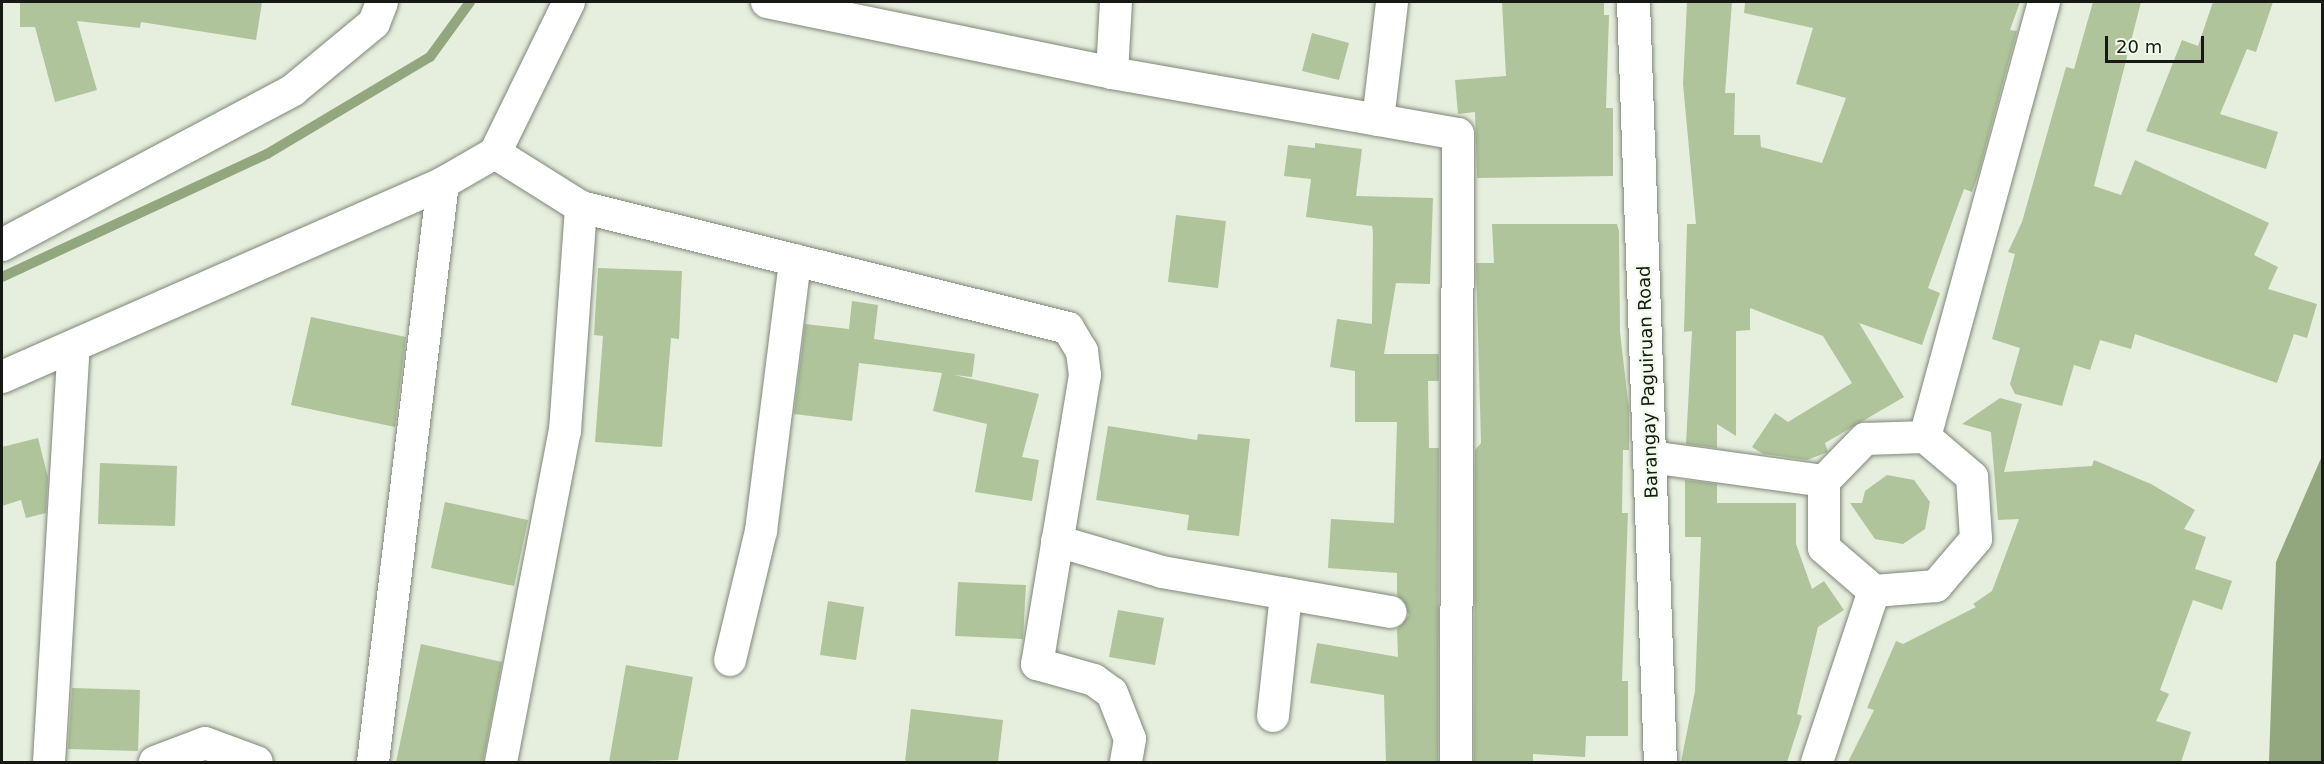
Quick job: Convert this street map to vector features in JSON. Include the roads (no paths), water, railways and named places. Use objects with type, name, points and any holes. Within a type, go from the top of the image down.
[{"type":"street","points":[[2,245],[293,90],[374,23],[382,2]]},
{"type":"street","points":[[2,377],[443,183],[495,153],[569,2]]},
{"type":"street","points":[[767,2],[1112,73],[1458,134],[1456,762]]},
{"type":"street","points":[[1112,73],[1116,2]]},
{"type":"street","points":[[1378,120],[1392,2]]},
{"type":"street","name":"Barangay Paguiruan Road","points":[[1633,2],[1651,457],[1660,762]]},
{"type":"street","points":[[1925,437],[2044,2]]},
{"type":"street","points":[[495,153],[580,207],[1068,328],[1082,351],[1085,375],[1037,664],[1094,680],[1112,693],[1130,739],[1126,762]]},
{"type":"street","points":[[373,762],[443,183]]},
{"type":"street","points":[[501,762],[565,431],[580,207]]},
{"type":"street","points":[[730,660],[761,531],[795,260]]},
{"type":"street","points":[[49,762],[74,347]]},
{"type":"street","points":[[1925,437],[1972,477],[1976,539],[1936,586],[1874,591],[1824,548],[1824,482],[1865,439],[1925,437]]},
{"type":"street","points":[[1651,457],[1824,482]]},
{"type":"street","points":[[1057,541],[1162,572],[1391,612]]},
{"type":"street","points":[[1817,762],[1874,591]]},
{"type":"street","points":[[1273,716],[1286,594]]},
{"type":"street","points":[[155,762],[206,743],[257,762]]},
{"type":"waterway","points":[[2,277],[267,154],[430,57],[470,2]]}]
